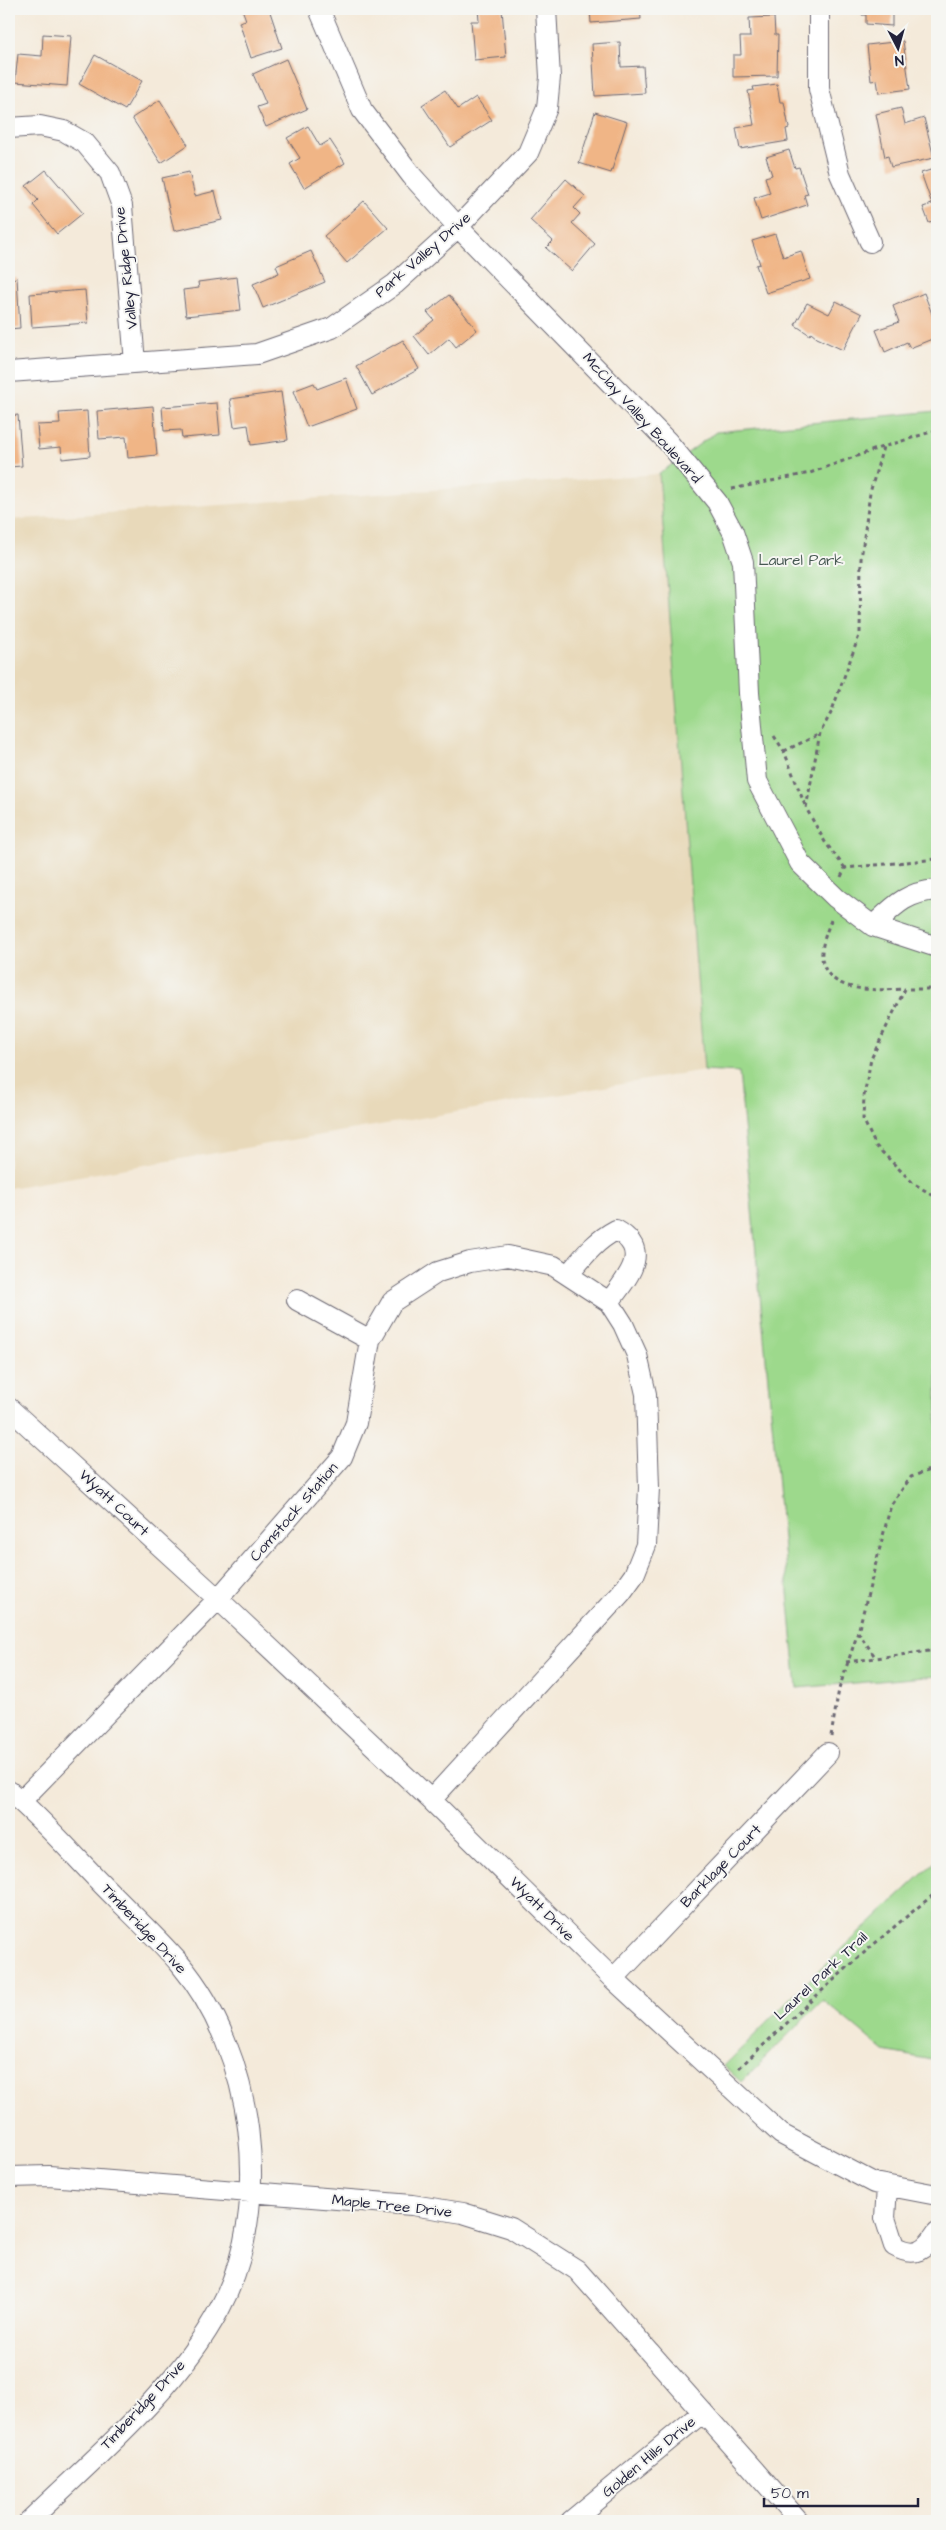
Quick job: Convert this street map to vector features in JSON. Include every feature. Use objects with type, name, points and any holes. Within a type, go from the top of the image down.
[{"type":"street","name":"McClay Valley Boulevard","points":[[318,9],[362,110],[412,176],[458,227],[571,340],[668,442],[717,502],[733,532],[743,562],[749,693],[757,781],[800,863],[836,898],[873,926],[937,948]]},
{"type":"street","name":"Park Valley Drive","points":[[9,372],[257,354],[332,328],[395,284],[458,227],[528,153],[547,108],[550,77],[546,9]]},
{"type":"street","points":[[819,9],[819,90],[840,174],[870,242]]},
{"type":"street","name":"Valley Ridge Drive","points":[[9,128],[40,126],[64,131],[85,144],[110,173],[122,206],[135,363]]},
{"type":"street","points":[[873,926],[898,902],[920,891],[937,890]]},
{"type":"street","points":[[568,1275],[592,1244],[605,1235],[616,1230],[629,1237],[636,1251],[634,1262],[628,1276],[608,1302]]},
{"type":"street","name":"Comstock Station","points":[[15,1796],[218,1599],[342,1457],[356,1423],[370,1340],[392,1302],[438,1272],[470,1262],[508,1256],[554,1266],[608,1302],[623,1324],[637,1356],[646,1394],[648,1488],[646,1544],[634,1575],[621,1594],[431,1800]]},
{"type":"street","points":[[297,1300],[370,1340]]},
{"type":"street","name":"Wyatt Court","points":[[9,1408],[218,1599]]},
{"type":"street","name":"Wyatt Drive","points":[[218,1599],[431,1800],[613,1979],[781,2134],[874,2183],[937,2196]]},
{"type":"street","name":"Barklage Court","points":[[613,1979],[828,1753]]},
{"type":"street","name":"Timberidge Drive","points":[[15,1796],[180,1965],[206,2003],[227,2043],[243,2092],[253,2194],[236,2270],[221,2307],[180,2371],[28,2521]]},
{"type":"street","name":"Maple Tree Drive","points":[[9,2177],[49,2176],[253,2194],[412,2205],[463,2213],[510,2228],[577,2270],[799,2521]]},
{"type":"street","points":[[887,2187],[885,2218],[894,2246],[903,2251],[913,2253],[928,2246],[937,2232]]},
{"type":"street","name":"Golden Hills Drive","points":[[571,2521],[703,2412]]},
{"type":"path","points":[[731,490],[810,473],[937,430]]},
{"type":"path","points":[[845,868],[825,842],[806,808],[820,733],[830,713],[860,633],[861,559],[870,494],[883,447]]},
{"type":"path","points":[[784,751],[820,733]]},
{"type":"path","points":[[937,989],[905,989],[871,1059],[864,1096],[863,1119],[876,1146],[913,1183],[937,1198]]},
{"type":"path","points":[[828,1753],[839,1689],[846,1662],[858,1632],[891,1505],[911,1477],[937,1467]]},
{"type":"path","points":[[858,1632],[876,1658]]},
{"type":"path","points":[[846,1662],[937,1650]]},
{"type":"path","name":"Laurel Park Trail","points":[[724,2083],[880,1936],[937,1892]]},
{"type":"shaded area","points":[[659,474],[704,1070],[9,1188],[9,520]]},
{"type":"green space","name":"Laurel Park","points":[[937,411],[937,1676],[797,1688],[739,1072],[704,1070],[659,474],[716,432]]},
{"type":"green space","points":[[937,1860],[937,2061],[884,2051],[823,2000],[741,2082],[724,2066],[807,1982]]},
{"type":"building","points":[[242,9],[269,9],[282,48],[251,58],[239,22],[246,20]]},
{"type":"building","points":[[478,9],[502,9],[506,57],[474,60],[471,21],[479,21]]},
{"type":"building","points":[[590,9],[640,9],[641,19],[591,23]]},
{"type":"building","points":[[862,9],[900,9],[900,14],[892,14],[892,26],[866,24],[866,15],[862,15]]},
{"type":"building","points":[[774,17],[775,35],[778,35],[777,76],[733,77],[733,55],[741,55],[740,37],[750,37],[749,18]]},
{"type":"building","points":[[43,34],[71,36],[67,86],[15,82],[18,54],[42,56]]},
{"type":"building","points":[[903,41],[910,89],[879,93],[877,80],[871,81],[867,45]]},
{"type":"building","points":[[620,42],[621,67],[643,66],[645,93],[595,96],[592,44]]},
{"type":"building","points":[[95,55],[142,81],[125,110],[79,84]]},
{"type":"building","points":[[286,59],[307,109],[266,127],[257,107],[266,104],[253,74]]},
{"type":"building","points":[[777,84],[780,102],[784,102],[789,128],[786,129],[788,141],[740,149],[736,128],[754,125],[748,91],[754,90],[753,87]]},
{"type":"building","points":[[445,90],[458,109],[476,97],[492,120],[450,147],[422,105]]},
{"type":"building","points":[[160,100],[188,145],[161,163],[132,118]]},
{"type":"building","points":[[901,108],[905,124],[924,118],[934,158],[891,167],[888,156],[885,157],[876,114]]},
{"type":"building","points":[[595,112],[627,122],[611,173],[579,163]]},
{"type":"building","points":[[308,126],[320,146],[330,140],[345,163],[304,188],[290,164],[300,158],[287,138]]},
{"type":"building","points":[[789,150],[795,168],[799,167],[808,194],[804,195],[807,205],[761,220],[754,198],[770,193],[765,177],[772,175],[766,157]]},
{"type":"building","points":[[937,168],[937,227],[935,221],[929,223],[923,207],[932,204],[921,173]]},
{"type":"building","points":[[46,170],[83,213],[57,234],[33,205],[38,200],[26,186]]},
{"type":"building","points":[[189,172],[195,196],[215,191],[222,220],[174,231],[162,178]]},
{"type":"building","points":[[566,179],[585,196],[574,208],[580,214],[572,223],[595,244],[572,271],[546,248],[553,241],[530,220]]},
{"type":"building","points":[[9,195],[12,221],[9,222]]},
{"type":"building","points":[[364,201],[388,228],[347,263],[324,236]]},
{"type":"building","points":[[775,234],[783,257],[801,251],[810,279],[766,293],[756,265],[760,264],[752,241]]},
{"type":"building","points":[[311,251],[325,282],[263,308],[253,284],[279,273],[276,266]]},
{"type":"building","points":[[237,277],[241,310],[186,316],[183,290],[199,288],[198,282]]},
{"type":"building","points":[[17,278],[20,328],[9,329],[9,279]]},
{"type":"building","points":[[85,290],[88,323],[32,327],[30,294]]},
{"type":"building","points":[[924,293],[937,327],[937,337],[910,348],[907,342],[885,352],[876,330],[899,322],[893,306]]},
{"type":"building","points":[[449,295],[477,330],[456,347],[449,338],[429,355],[414,336],[434,320],[427,312]]},
{"type":"building","points":[[836,301],[862,314],[843,350],[817,338],[811,333],[810,335],[795,325],[807,303],[829,314]]},
{"type":"building","points":[[403,340],[419,369],[372,395],[356,366]]},
{"type":"building","points":[[346,378],[357,409],[307,427],[293,391],[314,383],[317,389]]},
{"type":"building","points":[[281,392],[288,440],[251,445],[248,425],[234,427],[230,399]]},
{"type":"building","points":[[217,403],[220,435],[182,438],[181,430],[164,431],[162,407]]},
{"type":"building","points":[[153,406],[157,455],[128,458],[126,437],[99,439],[97,411]]},
{"type":"building","points":[[87,411],[90,456],[62,459],[61,447],[39,449],[37,425],[60,424],[59,413]]},
{"type":"building","points":[[18,415],[22,466],[9,467],[9,416]]}]
